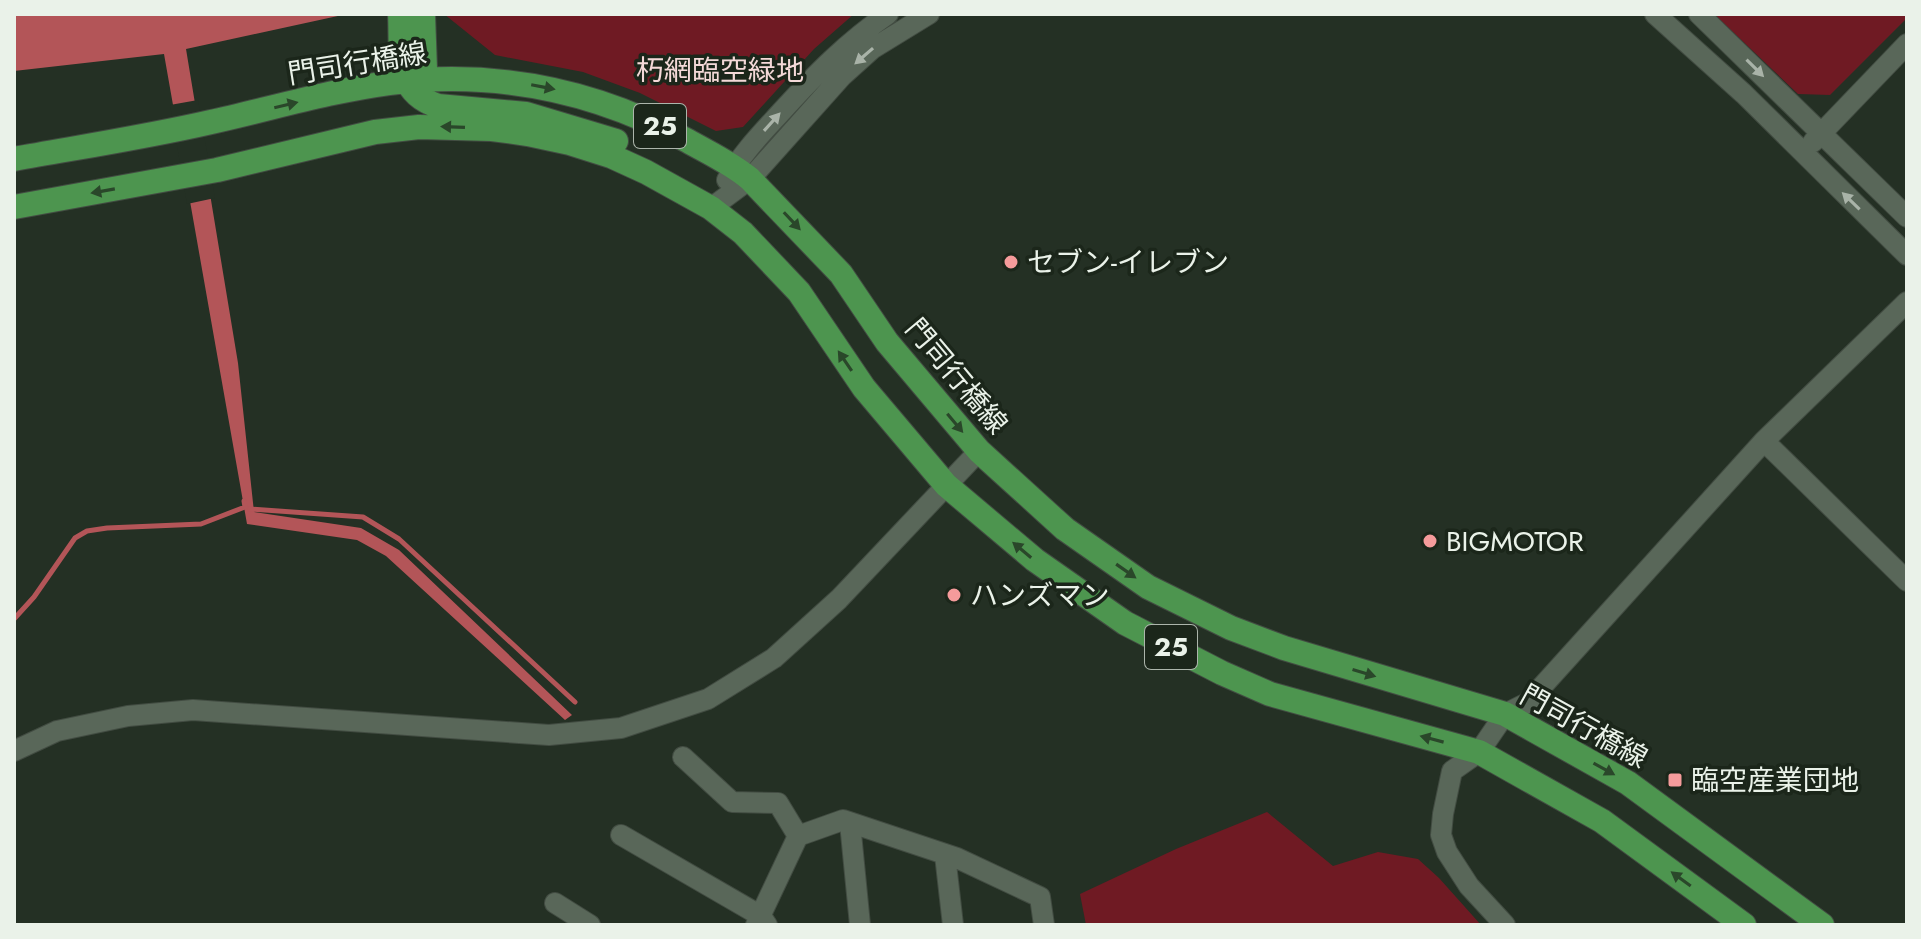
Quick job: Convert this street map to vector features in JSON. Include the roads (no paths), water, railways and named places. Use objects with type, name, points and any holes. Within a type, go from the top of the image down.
[{"type":"main road","points":[[400,14],[414,75],[438,106],[526,114],[609,138],[674,170],[711,208]]},
{"type":"main road","points":[[382,131],[403,118],[414,75],[423,14]]},
{"type":"main road","name":"門司行橋線","points":[[14,159],[210,123],[414,75],[530,85],[602,102],[666,129],[742,173],[841,274],[887,342],[979,451],[1065,529],[1148,587],[1231,628],[1373,676],[1505,714],[1628,783],[1822,925]]},
{"type":"main road","name":"25","points":[[14,207],[180,178],[382,131],[453,127],[516,132],[570,143],[646,172],[711,208],[743,233],[799,292],[864,388],[946,485],[1035,560],[1125,623],[1270,694],[1479,752],[1602,821],[1744,925]]},
{"type":"street","points":[[711,208],[742,173],[824,65],[858,34],[888,14]]},
{"type":"street","points":[[742,173],[872,49],[929,14]]},
{"type":"street","points":[[1655,14],[1748,98],[1907,255]]},
{"type":"street","points":[[1699,14],[1907,217]]},
{"type":"street","points":[[1802,153],[1907,44]]},
{"type":"street","points":[[1505,925],[1469,886],[1447,852],[1441,835],[1452,771],[1479,752],[1505,714],[1527,703],[1764,441],[1907,302]]},
{"type":"street","points":[[1764,441],[1907,581]]},
{"type":"street","points":[[14,751],[57,731],[128,716],[193,710],[549,735],[621,728],[708,699],[774,658],[839,599],[979,451]]},
{"type":"street","points":[[683,757],[732,802],[778,803],[798,836]]},
{"type":"street","points":[[621,835],[761,922],[798,836],[843,820],[945,855],[1040,897],[1044,925]]},
{"type":"street","points":[[850,823],[860,925]]},
{"type":"street","points":[[945,855],[953,925]]},
{"type":"street","points":[[555,903],[590,925]]},
{"type":"waterway","points":[[14,619],[34,597],[75,538],[87,531],[201,524],[245,507],[244,501]]},
{"type":"waterway","points":[[250,509],[363,517],[399,539],[575,702]]},
{"type":"place","name":"セブン-イレブン","points":[[1011,262]]},
{"type":"place","name":"BIGMOTOR","points":[[1430,541]]},
{"type":"place","name":"ハンズマン","points":[[954,595]]},
{"type":"place","name":"臨空産業団地","points":[[1675,780]]},
{"type":"park label","name":"朽網臨空緑地","points":[[720,70]]}]
